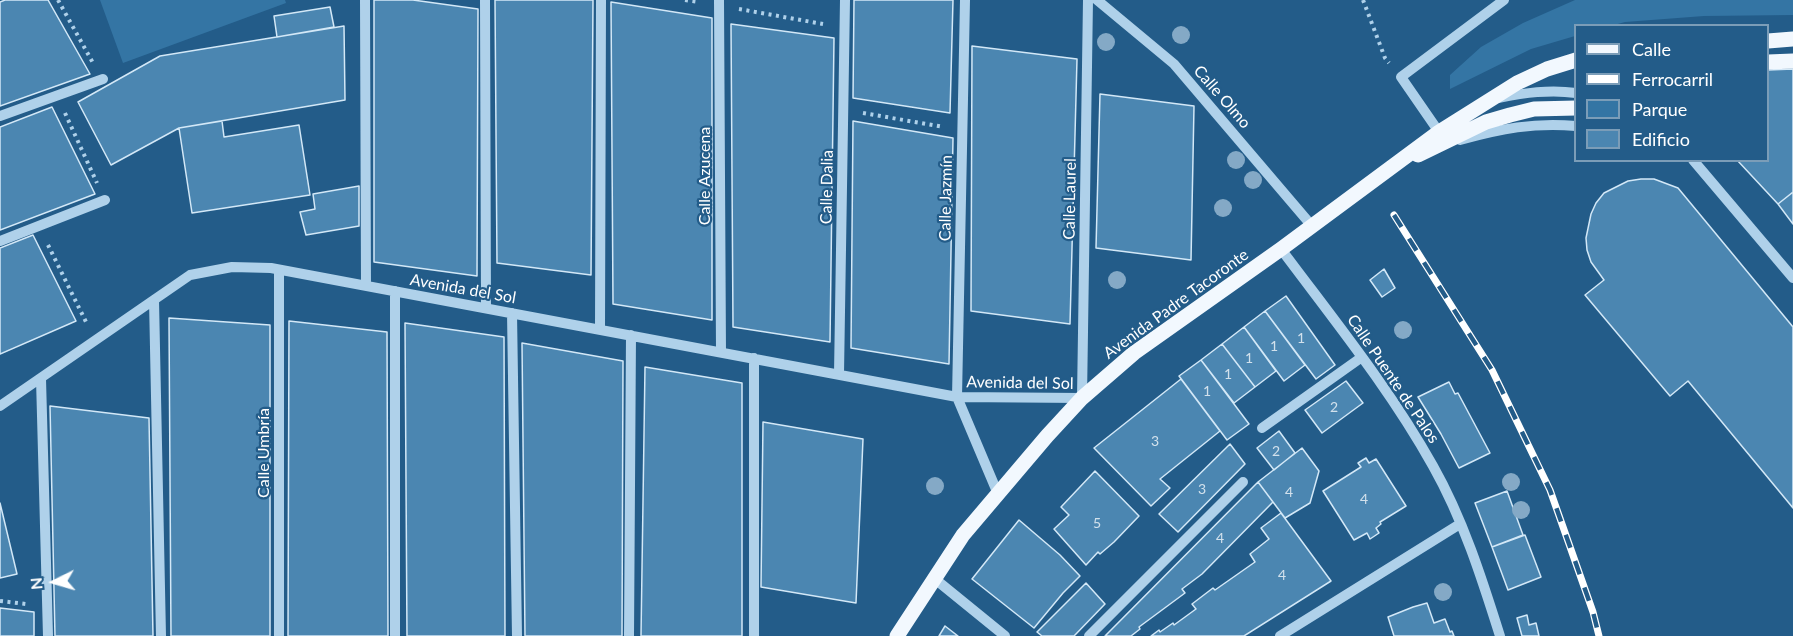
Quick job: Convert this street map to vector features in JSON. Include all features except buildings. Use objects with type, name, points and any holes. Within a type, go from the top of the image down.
[{"type":"main road","points":[[1769,40],[1793,39]]},
{"type":"main road","name":"Avenida Padre Tacoronte","points":[[897,636],[963,535],[1082,398],[1134,353],[1281,249],[1439,132],[1517,83],[1546,69],[1574,60]]},
{"type":"main road","points":[[1769,62],[1793,61]]},
{"type":"main road","name":"Avenida Padre Tacoronte","points":[[1391,167],[1486,122],[1534,109],[1574,108]]},
{"type":"street","points":[[365,0],[366,286]]},
{"type":"street","points":[[485,0],[486,308]]},
{"type":"street","points":[[600,329],[601,0]]},
{"type":"street","name":"Calle Dalia","points":[[839,374],[845,0]]},
{"type":"street","name":"Calle Jazmín","points":[[957,397],[965,0]]},
{"type":"street","name":"Calle Laurel","points":[[1082,398],[1088,0]]},
{"type":"street","name":"Calle Olmo","points":[[1097,0],[1174,64],[1312,226]]},
{"type":"street","points":[[1439,132],[1401,77],[1504,0]]},
{"type":"street","name":"Calle Azucena","points":[[719,3],[721,351]]},
{"type":"street","points":[[0,116],[103,79]]},
{"type":"street","points":[[1469,113],[1497,98],[1526,93],[1564,91],[1574,93]]},
{"type":"street","points":[[1434,148],[1508,128],[1534,125],[1574,126]]},
{"type":"street","points":[[1696,165],[1793,278]]},
{"type":"street","points":[[0,241],[105,200]]},
{"type":"street","name":"Calle Puente de Palos","points":[[1281,249],[1362,357],[1408,423],[1434,468],[1460,524],[1500,636]]},
{"type":"street","name":"Avenida del Sol","points":[[0,406],[190,275],[232,267],[279,270],[957,397],[1082,398]]},
{"type":"street","name":"Calle Umbría","points":[[279,270],[279,636]]},
{"type":"street","points":[[395,291],[395,636]]},
{"type":"street","points":[[154,300],[161,636]]},
{"type":"street","points":[[512,313],[517,636]]},
{"type":"street","points":[[629,636],[631,335]]},
{"type":"street","points":[[1262,428],[1362,357]]},
{"type":"street","points":[[754,358],[754,636]]},
{"type":"street","points":[[41,379],[48,636]]},
{"type":"street","name":"Avenida del Sol","points":[[957,397],[998,494]]},
{"type":"street","points":[[1089,636],[1243,482]]},
{"type":"street","points":[[1280,636],[1460,524]]},
{"type":"street","points":[[934,579],[1005,636]]},
{"type":"path","points":[[58,0],[103,79]]},
{"type":"path","points":[[685,0],[719,3],[844,28]]},
{"type":"path","points":[[1363,0],[1385,58],[1401,77]]},
{"type":"path","points":[[57,96],[105,200]]},
{"type":"path","points":[[843,110],[962,130]]},
{"type":"path","points":[[38,226],[95,341]]},
{"type":"green space","points":[[100,0],[285,0],[286,3],[123,63]]},
{"type":"green space","points":[[1575,0],[1793,0],[1793,15],[1704,16],[1618,24],[1574,24],[1574,36],[1531,49],[1450,89],[1450,75],[1481,47],[1523,23]]},
{"type":"railway","points":[[1394,215],[1492,370],[1550,490],[1593,612],[1599,636]]}]
